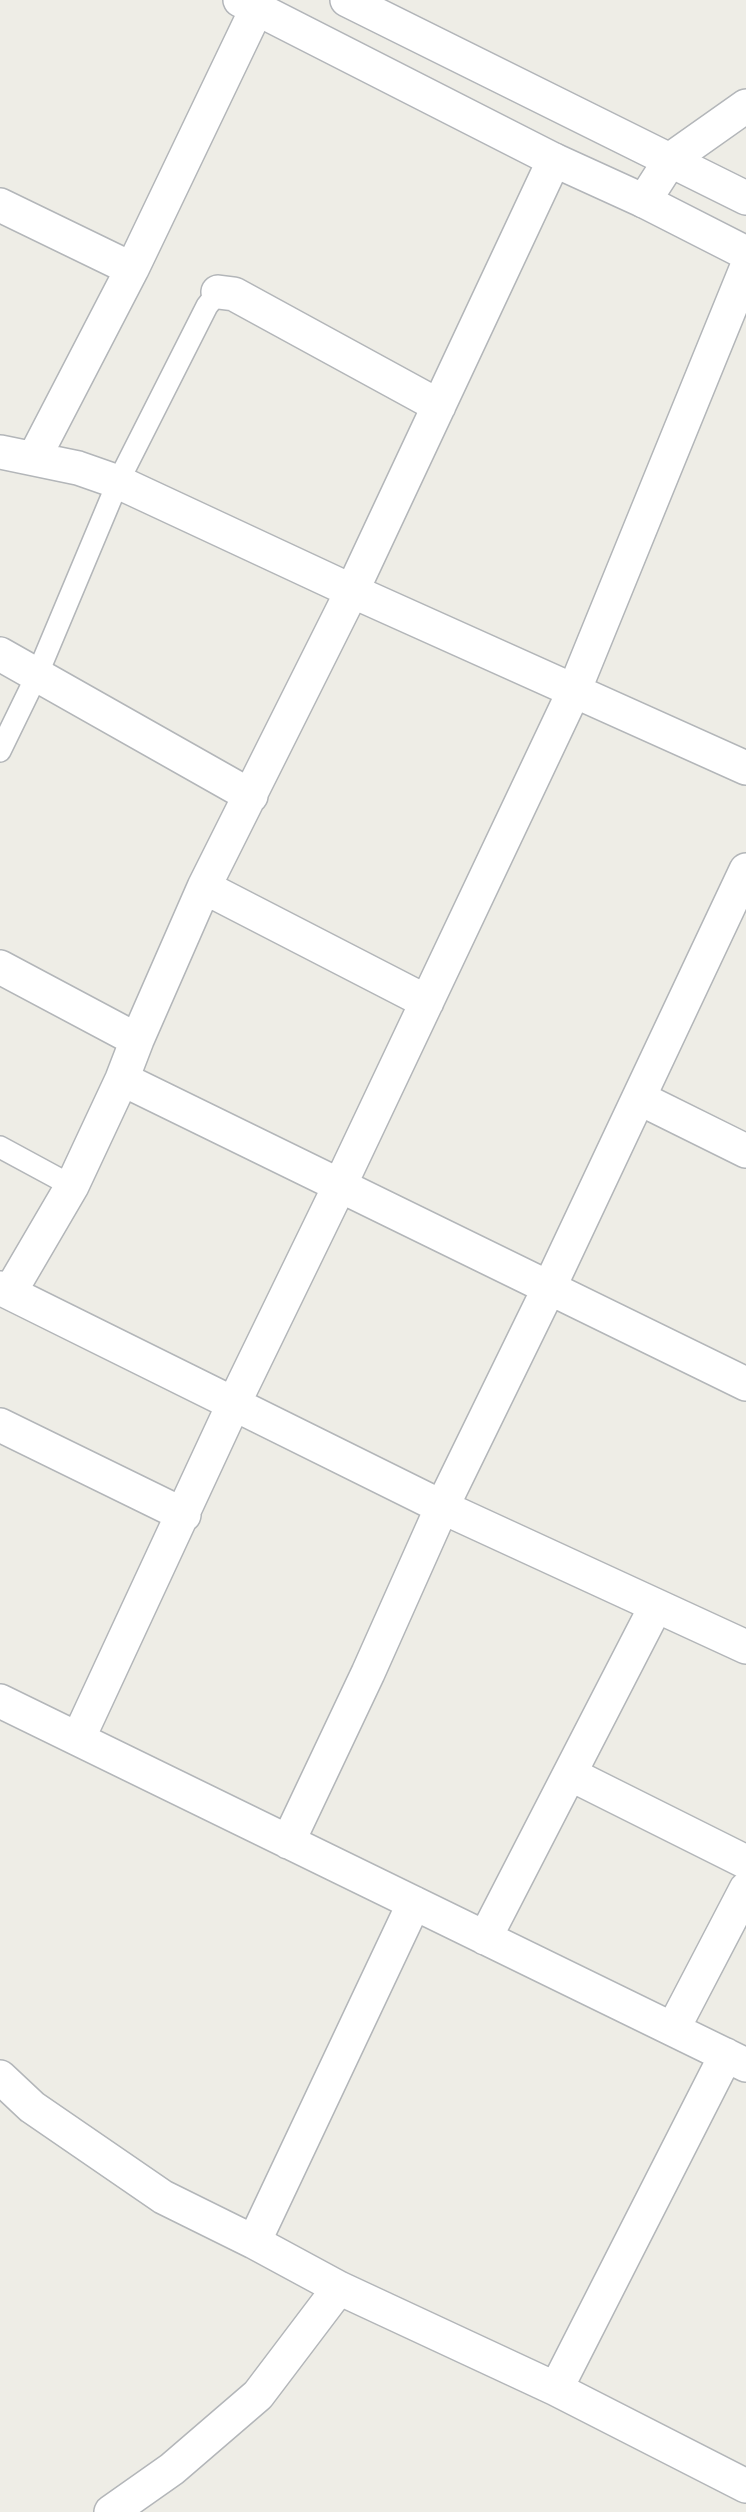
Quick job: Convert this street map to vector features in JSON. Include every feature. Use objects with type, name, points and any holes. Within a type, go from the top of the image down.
[{"type":"street","points":[[347,0],[746,198]]},
{"type":"street","points":[[33,458],[132,269],[249,4],[554,160],[644,201],[746,253]]},
{"type":"street","points":[[644,201],[671,159],[746,106]]},
{"type":"street","points":[[554,160],[352,591],[204,887],[122,1079],[72,1186],[5,1290],[442,1507],[746,1647]]},
{"type":"street","points":[[0,205],[132,269]]},
{"type":"street","points":[[78,1740],[234,1403],[574,691],[746,269]]},
{"type":"street","points":[[218,292],[234,294],[439,406]]},
{"type":"street","points":[[0,452],[78,468],[118,482],[352,591],[746,768]]},
{"type":"street","points":[[0,654],[250,796]]},
{"type":"street","points":[[288,1842],[368,1673],[442,1507],[549,1288],[746,870]]},
{"type":"street","points":[[204,887],[427,1002]]},
{"type":"street","points":[[0,967],[137,1040]]},
{"type":"street","points":[[122,1079],[746,1384]]},
{"type":"street","points":[[639,1098],[746,1151]]},
{"type":"street","points":[[0,1425],[184,1515]]},
{"type":"street","points":[[485,1938],[656,1606]]},
{"type":"street","points":[[0,1701],[736,2060],[556,2389]]},
{"type":"street","points":[[570,1774],[746,1862]]},
{"type":"street","points":[[673,2029],[746,1889]]},
{"type":"street","points":[[254,2242],[414,1903]]},
{"type":"street","points":[[0,2077],[32,2107],[163,2197],[254,2242],[339,2288],[556,2389],[746,2486]]},
{"type":"street","points":[[111,2512],[172,2469],[258,2395],[339,2288]]},
{"type":"lane","points":[[0,751],[37,675],[118,482],[207,306],[218,292]]},
{"type":"lane","points":[[0,1147],[72,1186]]}]
